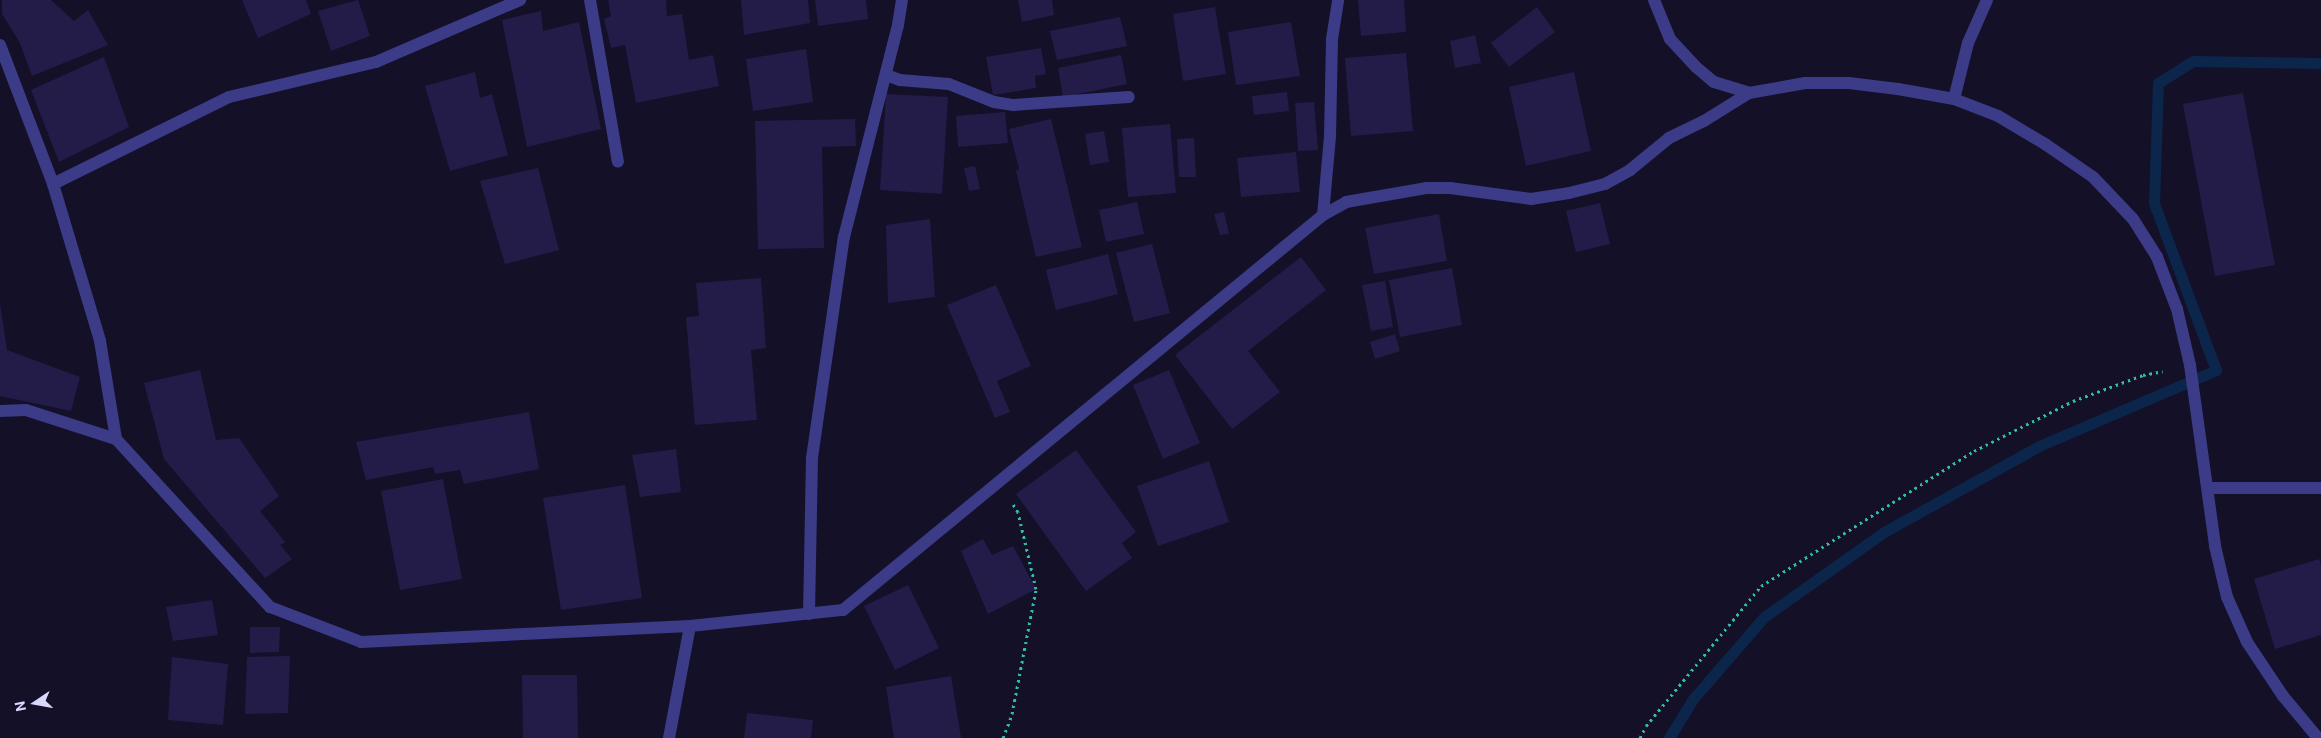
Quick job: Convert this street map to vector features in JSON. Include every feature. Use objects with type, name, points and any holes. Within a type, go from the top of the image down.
[{"type":"street","points":[[53,184],[229,97],[376,62],[520,0]]},
{"type":"street","points":[[590,0],[618,162]]},
{"type":"street","points":[[809,614],[812,458],[844,237],[886,75],[902,0]]},
{"type":"street","points":[[1323,215],[1330,136],[1332,39],[1338,0]]},
{"type":"street","points":[[1654,0],[1670,39],[1696,67],[1714,82],[1749,94]]},
{"type":"street","points":[[1954,99],[1968,43],[1987,0]]},
{"type":"street","points":[[0,45],[53,184],[100,341],[116,439]]},
{"type":"street","points":[[886,75],[900,80],[949,84],[994,102],[1014,105],[1129,97]]},
{"type":"street","points":[[0,411],[26,410],[116,439],[270,607],[361,642],[690,626],[843,610],[1323,215],[1346,202],[1426,188],[1450,188],[1531,199],[1605,184],[1630,170],[1669,138],[1704,121],[1749,94],[1805,83],[1849,83],[1954,99],[1998,116],[2045,144],[2093,177],[2133,218],[2157,257],[2178,309],[2190,365],[2209,488],[2215,546],[2228,597],[2247,642],[2283,696],[2318,738]]},
{"type":"street","points":[[2209,488],[2321,488]]},
{"type":"street","points":[[670,738],[690,626]]},
{"type":"path","points":[[1640,738],[1646,726],[1761,586],[1974,451],[2073,401],[2143,375],[2190,365]]},
{"type":"path","points":[[998,482],[1018,512],[1036,589],[1012,714],[1003,738]]},
{"type":"building","points":[[2,0],[51,0],[74,21],[88,10],[108,45],[32,76],[20,43],[2,14]]},
{"type":"building","points":[[242,0],[306,0],[311,14],[258,38]]},
{"type":"building","points":[[358,0],[370,36],[331,51],[318,11]]},
{"type":"building","points":[[608,0],[666,0],[667,16],[682,14],[689,60],[713,55],[719,86],[636,103],[625,45],[611,48],[604,19],[611,16]]},
{"type":"building","points":[[741,0],[808,0],[810,23],[744,35]]},
{"type":"building","points":[[815,0],[866,0],[868,19],[818,26]]},
{"type":"building","points":[[1018,0],[1052,0],[1054,15],[1022,22]]},
{"type":"building","points":[[1358,0],[1404,0],[1406,32],[1361,36]]},
{"type":"building","points":[[1215,7],[1226,74],[1183,81],[1173,14]]},
{"type":"building","points":[[1537,7],[1555,32],[1509,67],[1491,43]]},
{"type":"building","points":[[541,11],[543,31],[579,22],[601,129],[527,147],[502,20]]},
{"type":"building","points":[[1120,17],[1127,46],[1057,60],[1050,31]]},
{"type":"building","points":[[1291,22],[1300,76],[1236,85],[1228,32]]},
{"type":"building","points":[[1475,35],[1481,63],[1455,68],[1450,41]]},
{"type":"building","points":[[1041,48],[1046,74],[1035,76],[1036,88],[993,95],[986,57]]},
{"type":"building","points":[[806,49],[813,102],[753,111],[746,59]]},
{"type":"building","points":[[1406,53],[1413,131],[1351,136],[1345,58]]},
{"type":"building","points":[[1121,55],[1127,84],[1063,97],[1058,68]]},
{"type":"building","points":[[104,57],[129,127],[59,162],[31,90]]},
{"type":"building","points":[[475,72],[480,98],[492,94],[508,155],[450,171],[425,86]]},
{"type":"building","points":[[1574,72],[1591,151],[1526,166],[1509,87]]},
{"type":"building","points":[[1287,92],[1289,111],[1254,115],[1252,96]]},
{"type":"building","points":[[2243,93],[2275,265],[2215,276],[2183,104]]},
{"type":"building","points":[[886,94],[948,97],[942,194],[880,190]]},
{"type":"building","points":[[1314,102],[1318,150],[1298,151],[1295,103]]},
{"type":"building","points":[[1005,112],[1008,143],[958,147],[956,116]]},
{"type":"building","points":[[855,119],[856,146],[822,147],[824,248],[758,249],[755,121]]},
{"type":"building","points":[[1051,119],[1082,247],[1036,257],[1016,171],[1019,169],[1009,129]]},
{"type":"building","points":[[1170,124],[1176,193],[1128,197],[1122,128]]},
{"type":"building","points":[[1104,131],[1109,162],[1090,165],[1085,134]]},
{"type":"building","points":[[1194,138],[1196,177],[1179,177],[1177,139]]},
{"type":"building","points":[[1296,152],[1300,192],[1241,197],[1237,158]]},
{"type":"building","points":[[975,166],[980,189],[969,191],[964,168]]},
{"type":"building","points":[[538,168],[559,250],[505,264],[480,181]]},
{"type":"building","points":[[1137,202],[1144,234],[1106,242],[1099,210]]},
{"type":"building","points":[[1600,203],[1610,244],[1576,252],[1566,211]]},
{"type":"building","points":[[1224,212],[1229,234],[1220,235],[1214,214]]},
{"type":"building","points":[[1439,214],[1447,261],[1374,274],[1365,228]]},
{"type":"building","points":[[930,219],[935,297],[888,303],[886,225]]},
{"type":"building","points":[[1152,244],[1170,313],[1134,322],[1116,253]]},
{"type":"building","points":[[1108,254],[1118,294],[1056,310],[1046,270]]},
{"type":"building","points":[[1301,257],[1326,290],[1248,351],[1280,392],[1232,429],[1175,355]]},
{"type":"building","points":[[1452,268],[1462,325],[1400,337],[1389,280]]},
{"type":"building","points":[[761,278],[766,348],[751,350],[757,420],[695,425],[686,317],[699,316],[696,283]]},
{"type":"building","points":[[1385,281],[1393,327],[1371,331],[1362,285]]},
{"type":"building","points":[[996,285],[1031,366],[997,381],[1010,412],[995,418],[947,305]]},
{"type":"building","points":[[0,303],[7,350],[80,377],[71,411],[0,396]]},
{"type":"building","points":[[1395,334],[1400,351],[1375,359],[1370,342]]},
{"type":"building","points":[[200,370],[216,440],[239,438],[279,496],[260,511],[285,542],[280,545],[292,559],[265,578],[164,459],[144,383]]},
{"type":"building","points":[[1169,370],[1200,443],[1163,459],[1133,385]]},
{"type":"building","points":[[529,412],[539,469],[464,484],[460,470],[435,474],[433,467],[366,480],[356,442]]},
{"type":"building","points":[[676,449],[681,492],[640,497],[632,455]]},
{"type":"building","points":[[1076,450],[1136,532],[1122,543],[1132,558],[1086,591],[1016,494]]},
{"type":"building","points":[[1209,461],[1229,522],[1158,546],[1137,486]]},
{"type":"building","points":[[443,479],[462,579],[400,590],[381,491]]},
{"type":"building","points":[[625,485],[642,598],[561,610],[543,498]]},
{"type":"building","points":[[983,539],[992,555],[1013,546],[1036,589],[988,614],[961,551]]},
{"type":"building","points":[[2319,559],[2321,565],[2321,635],[2275,649],[2254,579]]},
{"type":"building","points":[[908,585],[939,648],[895,670],[864,606]]},
{"type":"building","points":[[212,600],[218,635],[173,641],[166,607]]},
{"type":"building","points":[[250,627],[280,627],[279,652],[250,653]]},
{"type":"building","points":[[290,656],[288,713],[245,714],[247,657]]},
{"type":"building","points":[[172,657],[228,664],[223,725],[168,720]]},
{"type":"building","points":[[522,675],[577,675],[578,738],[523,738]]},
{"type":"building","points":[[951,676],[961,738],[894,738],[886,687]]},
{"type":"building","points":[[747,713],[813,720],[811,738],[744,738]]},
{"type":"waterway","points":[[1669,738],[1693,699],[1764,617],[1884,532],[2039,446],[2216,370],[2154,203],[2158,83],[2193,61],[2321,63]]}]
